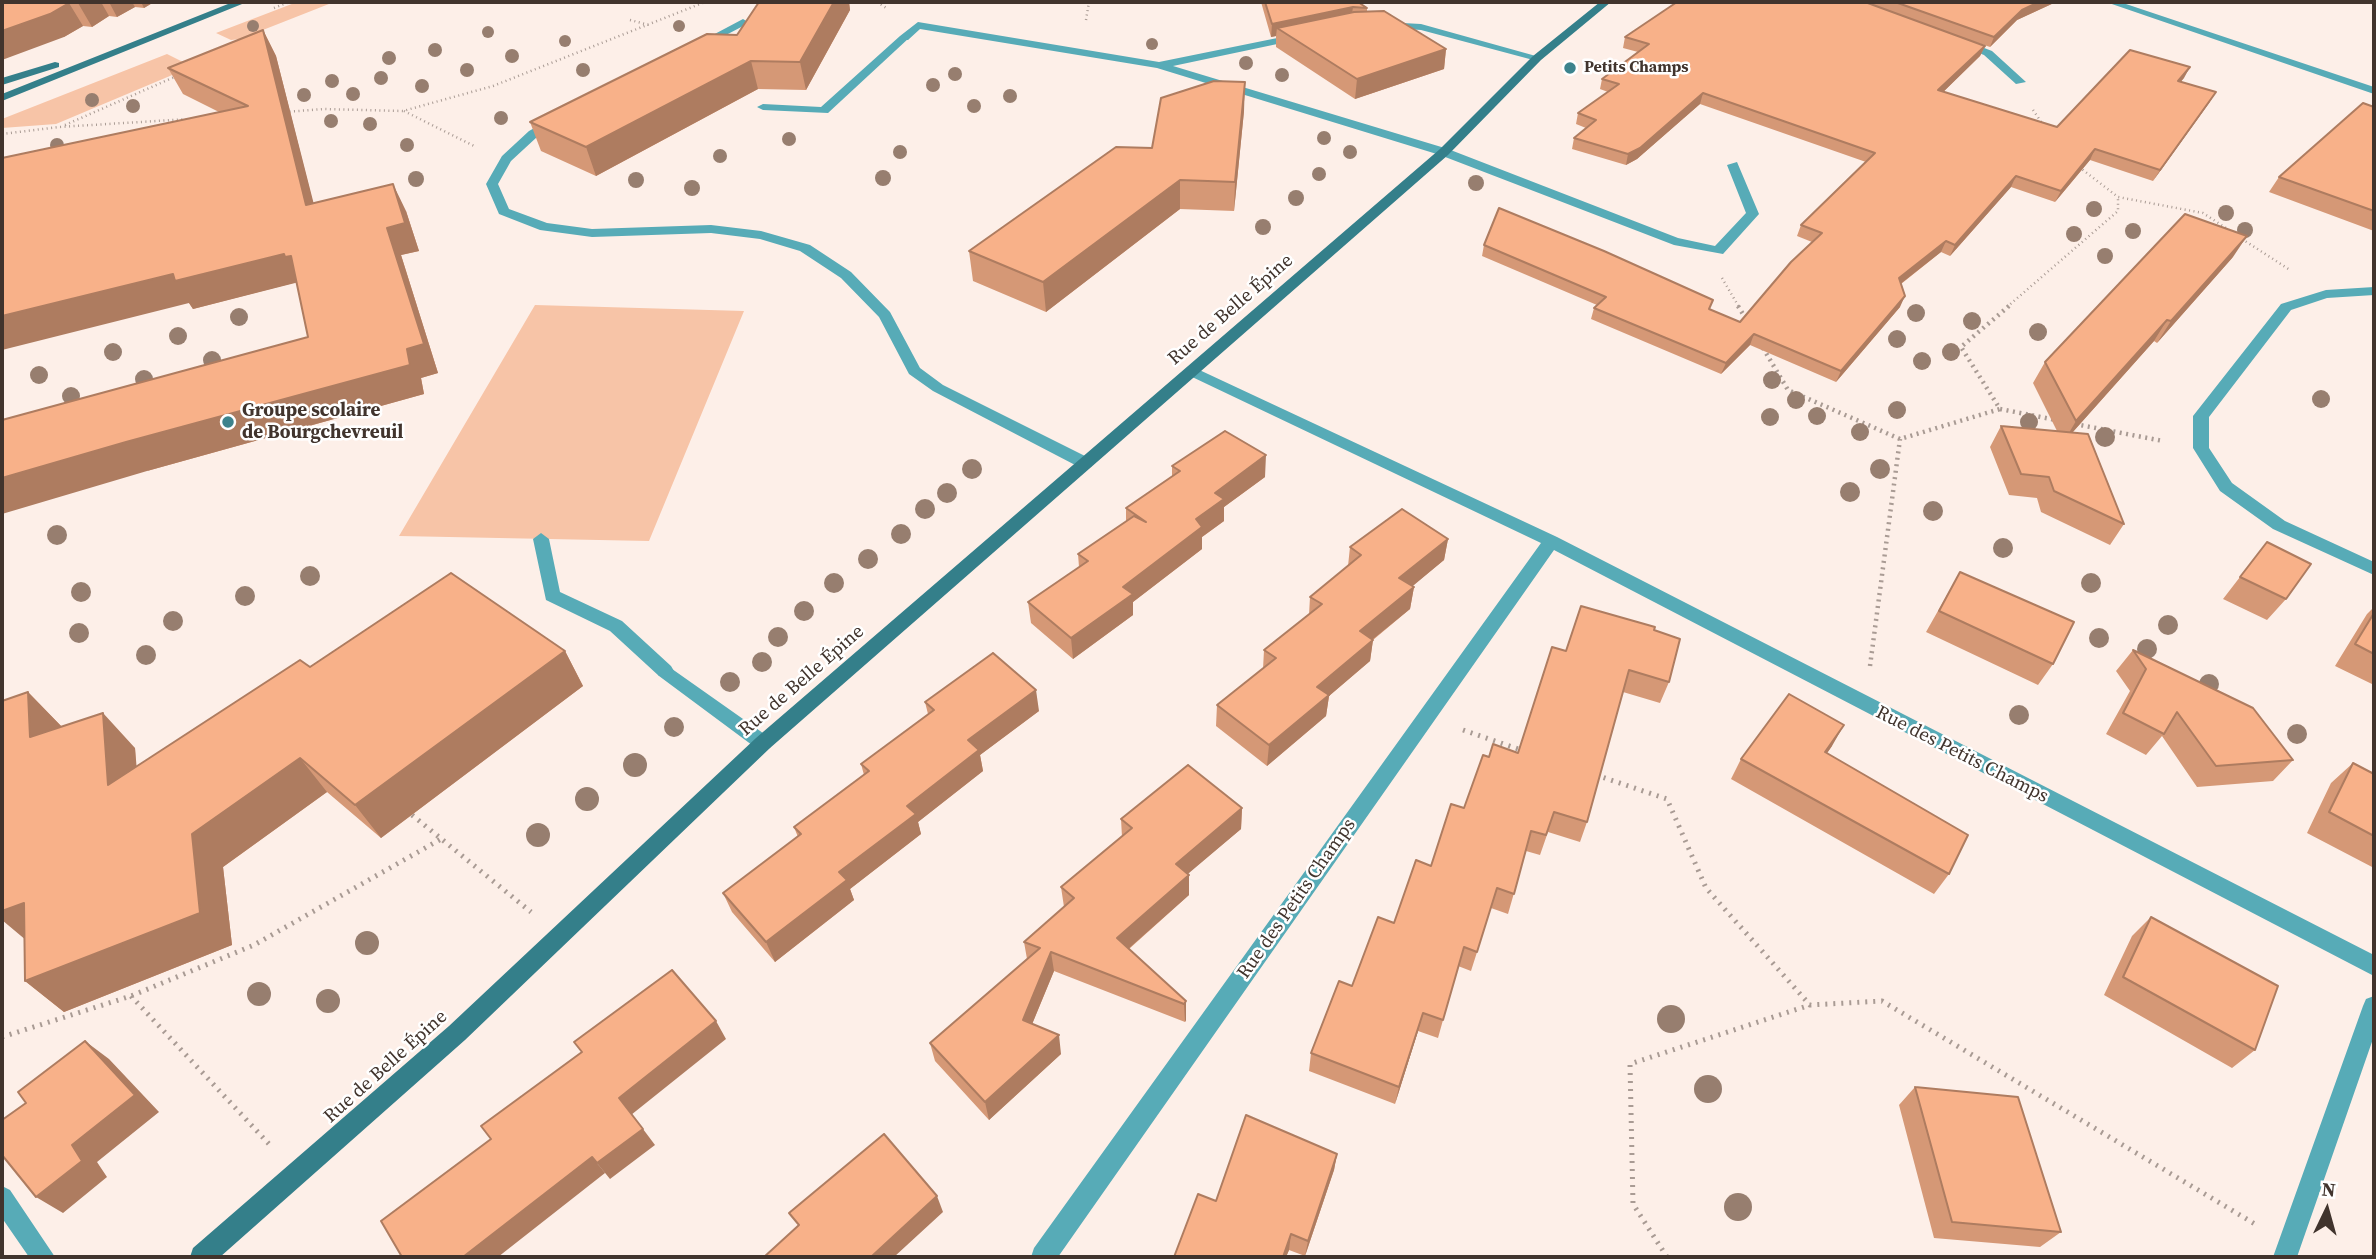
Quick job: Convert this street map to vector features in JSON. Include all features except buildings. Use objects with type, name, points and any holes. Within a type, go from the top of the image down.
[{"type":"street","points":[[2,82],[233,2]]},
{"type":"street","points":[[2,98],[242,2]]},
{"type":"street","name":"Rue de Belle Épine","points":[[202,1257],[457,1033],[762,743],[1444,152],[1537,58],[1606,2]]},
{"type":"street","points":[[2111,2],[2374,91]]},
{"type":"street","points":[[681,55],[743,22]]},
{"type":"street","points":[[763,107],[824,111],[918,25],[1159,65],[1444,152],[1674,241],[1718,251],[1753,214],[1733,165]]},
{"type":"street","points":[[1374,25],[1421,27],[1537,58]]},
{"type":"street","points":[[1159,65],[1314,34]]},
{"type":"street","points":[[1950,39],[1988,53],[2020,82]]},
{"type":"street","points":[[570,114],[533,134],[506,159],[492,184],[505,211],[545,227],[592,233],[711,229],[761,235],[804,248],[846,275],[886,315],[914,371],[938,388],[1085,463]]},
{"type":"street","points":[[2374,291],[2326,294],[2287,307],[2202,416],[2202,448],[2226,487],[2279,525],[2374,569]]},
{"type":"street","name":"Rue des Petits Champs","points":[[1193,372],[1551,541],[1864,705],[2374,965]]},
{"type":"street","points":[[541,539],[552,596],[616,626],[665,671],[762,743]]},
{"type":"street","name":"Rue des Petits Champs","points":[[1043,1257],[1551,541]]},
{"type":"street","points":[[2287,1251],[2374,1006]]},
{"type":"street","points":[[2,1198],[43,1257]]},
{"type":"path","points":[[285,112],[324,109],[403,111],[492,86],[705,2]]},
{"type":"path","points":[[630,20],[650,25]]},
{"type":"path","points":[[59,127],[181,75]]},
{"type":"path","points":[[2020,82],[2034,114],[2050,134]]},
{"type":"path","points":[[403,111],[443,132],[506,159]]},
{"type":"path","points":[[2,134],[59,127],[195,118]]},
{"type":"path","points":[[2074,164],[2118,197],[2203,213],[2326,294]]},
{"type":"path","points":[[2000,409],[1961,347],[2118,211],[2118,197]]},
{"type":"path","points":[[1703,247],[1752,330]]},
{"type":"path","points":[[1759,342],[1787,390],[1900,439],[2000,409],[2202,448]]},
{"type":"path","points":[[1864,705],[1900,439]]},
{"type":"path","points":[[1426,716],[1537,755]]},
{"type":"path","points":[[1589,773],[1667,799],[1706,888],[1810,1005]]},
{"type":"path","points":[[412,815],[560,935]]},
{"type":"path","points":[[2,1037],[131,996],[254,945],[441,839]]},
{"type":"path","points":[[131,996],[297,1174]]},
{"type":"path","points":[[1667,1257],[1633,1204],[1630,1064],[1810,1005],[1882,1001],[2287,1251]]},
{"type":"shaded area","points":[[297,2],[334,2],[240,39],[231,40],[216,33]]},
{"type":"shaded area","points":[[167,54],[189,65],[177,73],[56,124],[2,128],[2,119]]},
{"type":"shaded area","points":[[535,305],[744,311],[649,541],[399,536]]},
{"type":"place","name":"Petits Champs","points":[[1570,68]]},
{"type":"place","name":"Groupe scolaire de Bourgchevreuil","points":[[228,422]]}]
